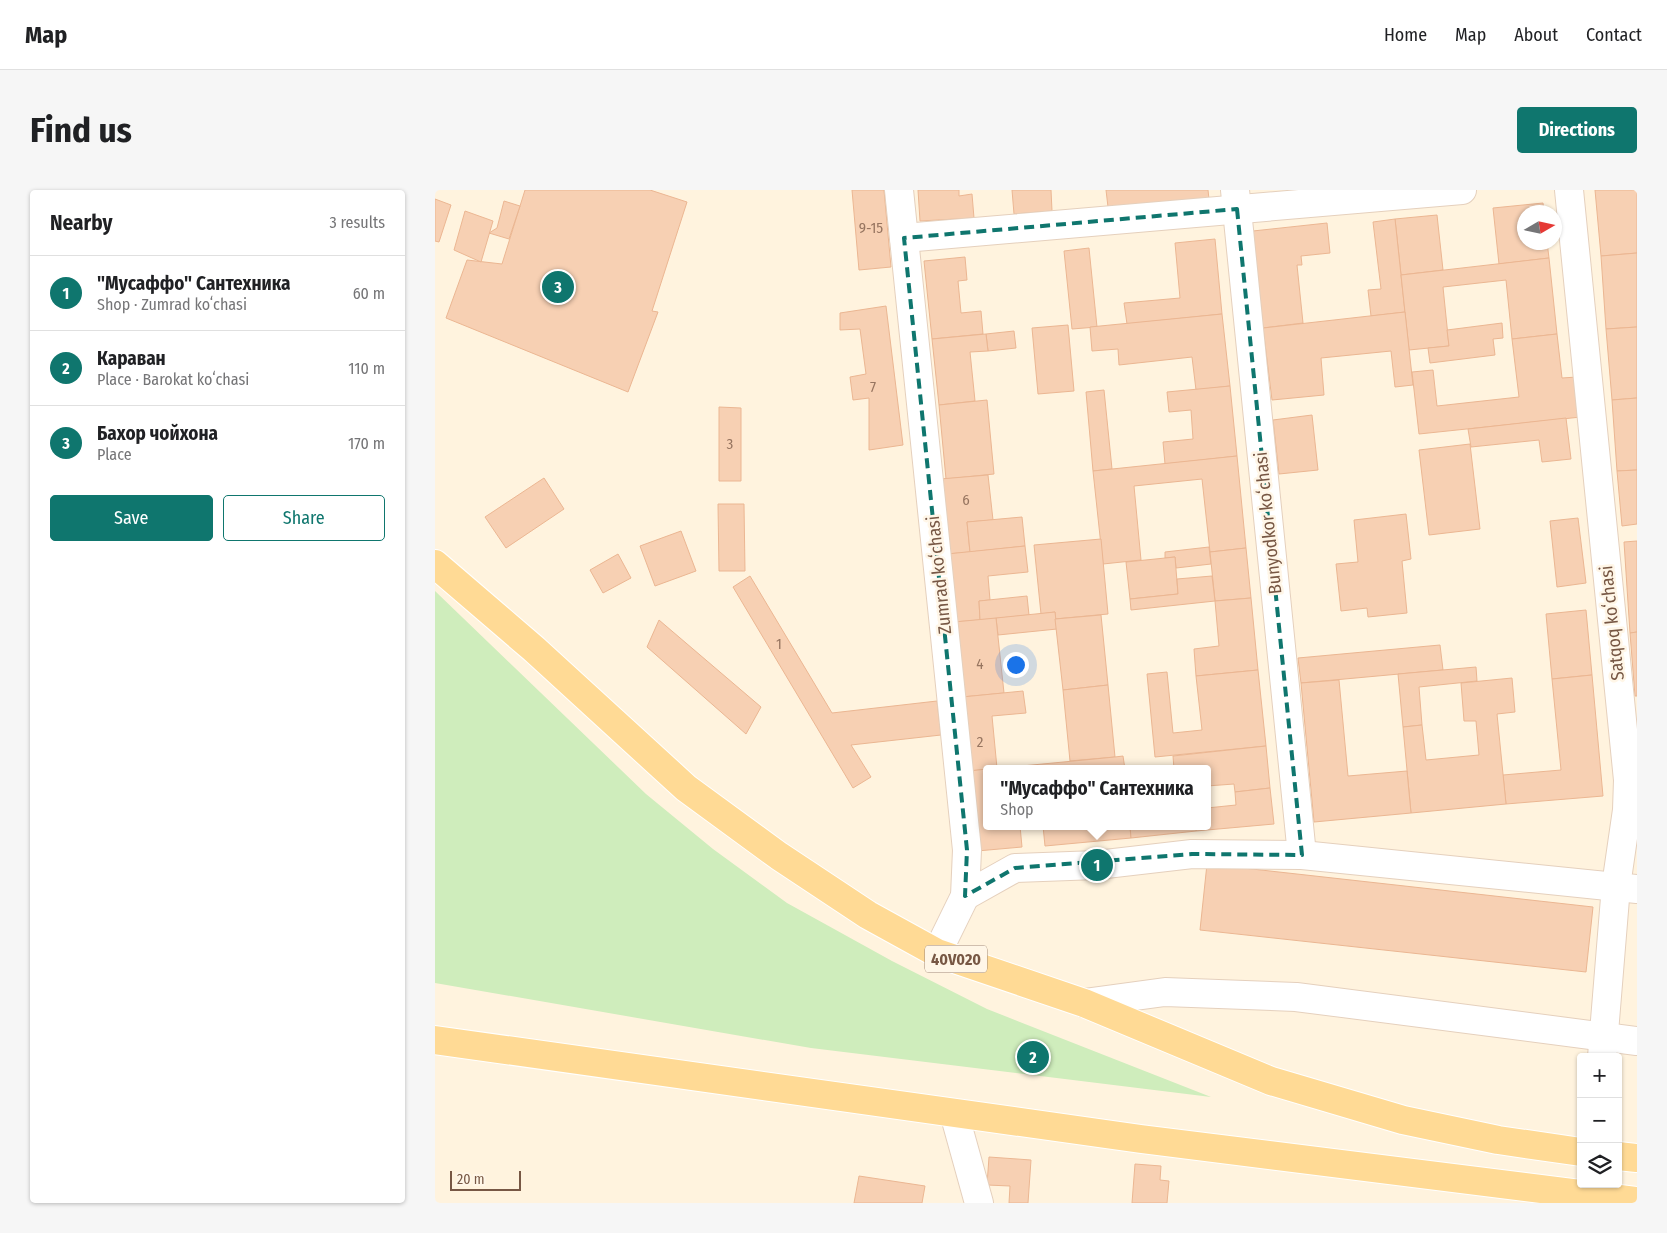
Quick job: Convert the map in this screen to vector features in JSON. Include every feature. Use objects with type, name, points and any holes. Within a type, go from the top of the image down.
[{"type":"main road","name":"40V020","points":[[435,564],[534,649],[686,788],[779,856],[868,915],[937,953],[1084,1003],[1271,1081],[1403,1120],[1498,1140],[1577,1151]]},
{"type":"main road","points":[[435,1040],[1582,1199],[1637,1202]]},
{"type":"main road","points":[[1622,1156],[1637,1158]]},
{"type":"street","name":"Zumrad koʻchasi","points":[[899,190],[967,850],[965,896],[937,953]]},
{"type":"street","points":[[904,238],[1236,199],[1462,190]]},
{"type":"street","name":"Satqoq koʻchasi","points":[[1569,190],[1632,809],[1627,888],[1602,1046]]},
{"type":"street","name":"Bunyodkor koʻchasi","points":[[1236,199],[1302,855]]},
{"type":"street","points":[[965,896],[1015,868],[1097,865],[1192,854],[1302,855],[1627,888]]},
{"type":"street","points":[[1084,1003],[1165,992],[1296,997],[1602,1046],[1637,1041]]},
{"type":"street","points":[[954,1113],[979,1203]]},
{"type":"highlighted area","points":[[1237,209],[1302,855],[1192,854],[1015,868],[965,896],[967,850],[904,238]]},
{"type":"green space","points":[[435,591],[646,794],[713,849],[787,903],[892,961],[987,1009],[1211,1097],[811,1048],[435,983]]},
{"type":"building","points":[[525,190],[650,190],[687,202],[652,311],[658,312],[628,392],[446,318],[467,260],[502,264]]},
{"type":"building","points":[[852,190],[884,190],[891,267],[859,270]]},
{"type":"building","points":[[918,190],[959,190],[959,196],[972,194],[974,218],[920,221]]},
{"type":"building","points":[[1012,190],[1051,190],[1052,211],[1014,214]]},
{"type":"building","points":[[1106,190],[1208,190],[1209,199],[1108,207]]},
{"type":"building","points":[[1595,190],[1637,190],[1637,253],[1601,256]]},
{"type":"building","points":[[435,199],[451,205],[439,242],[435,241]]},
{"type":"building","points":[[504,201],[520,206],[509,239],[489,233],[497,228]]},
{"type":"building","points":[[1543,203],[1543,205],[1523,205]]},
{"type":"building","points":[[1517,206],[1517,250],[1548,250],[1549,258],[1499,264],[1493,208]]},
{"type":"building","points":[[465,211],[493,221],[481,262],[454,250]]},
{"type":"building","points":[[1437,215],[1443,270],[1401,275],[1395,219]]},
{"type":"building","points":[[1395,219],[1405,312],[1371,316],[1368,290],[1381,289],[1373,222]]},
{"type":"building","points":[[1327,223],[1330,253],[1301,256],[1302,265],[1297,265],[1303,323],[1263,328],[1253,231]]},
{"type":"building","points":[[1215,239],[1222,314],[1127,324],[1124,303],[1180,298],[1175,243]]},
{"type":"building","points":[[1089,248],[1097,327],[1072,329],[1064,251]]},
{"type":"building","points":[[1637,253],[1637,327],[1606,329],[1601,256]]},
{"type":"building","points":[[965,257],[967,280],[958,281],[961,313],[981,311],[983,334],[932,339],[924,261]]},
{"type":"building","points":[[1549,258],[1557,334],[1512,339],[1506,280],[1443,287],[1449,346],[1409,350],[1401,275]]},
{"type":"building","points":[[886,306],[903,445],[869,450],[869,398],[853,400],[850,377],[866,374],[860,329],[840,330],[840,313]]},
{"type":"building","points":[[1405,312],[1413,385],[1395,387],[1391,351],[1321,358],[1324,395],[1272,400],[1263,328]]},
{"type":"building","points":[[1222,314],[1230,386],[1196,390],[1192,357],[1119,365],[1118,349],[1092,351],[1090,327]]},
{"type":"building","points":[[1502,323],[1503,338],[1493,339],[1495,355],[1430,363],[1428,348],[1449,346],[1447,330]]},
{"type":"building","points":[[1068,325],[1074,391],[1038,394],[1032,328]]},
{"type":"building","points":[[1637,327],[1637,398],[1612,400],[1606,329]]},
{"type":"building","points":[[1014,331],[1016,348],[988,351],[986,334]]},
{"type":"building","points":[[986,334],[988,351],[970,352],[975,401],[939,405],[932,339]]},
{"type":"building","points":[[1557,334],[1562,378],[1577,377],[1581,417],[1419,434],[1412,372],[1433,370],[1437,406],[1519,397],[1512,339]]},
{"type":"building","points":[[1230,386],[1237,456],[1165,464],[1163,442],[1193,439],[1191,410],[1169,412],[1167,392]]},
{"type":"building","points":[[1104,390],[1112,469],[1093,471],[1086,392]]},
{"type":"building","points":[[1637,398],[1637,470],[1617,471],[1612,400]]},
{"type":"building","points":[[987,400],[994,474],[946,479],[939,405]]},
{"type":"building","points":[[719,407],[741,408],[741,481],[719,481]]},
{"type":"building","points":[[1312,415],[1318,470],[1279,474],[1273,420]]},
{"type":"building","points":[[1566,418],[1571,459],[1542,462],[1539,440],[1471,447],[1468,429]]},
{"type":"building","points":[[1470,444],[1480,529],[1429,535],[1419,450]]},
{"type":"building","points":[[1237,456],[1246,548],[1210,552],[1202,479],[1134,486],[1141,560],[1103,564],[1093,471]]},
{"type":"building","points":[[1637,470],[1637,524],[1622,526],[1617,471]]},
{"type":"building","points":[[988,475],[993,520],[967,522],[970,552],[947,554],[940,479]]},
{"type":"building","points":[[544,478],[564,509],[506,548],[485,517]]},
{"type":"building","points":[[718,504],[744,504],[745,571],[719,571]]},
{"type":"building","points":[[1406,514],[1411,559],[1402,561],[1407,613],[1368,617],[1367,608],[1341,611],[1336,564],[1358,562],[1354,520]]},
{"type":"building","points":[[1022,517],[1025,546],[970,552],[967,522]]},
{"type":"building","points":[[1578,518],[1586,583],[1557,587],[1550,521]]},
{"type":"building","points":[[681,531],[696,571],[655,586],[640,546]]},
{"type":"building","points":[[1101,539],[1108,614],[1055,619],[1055,612],[1041,614],[1034,545]]},
{"type":"building","points":[[1637,541],[1637,632],[1630,633],[1624,542]]},
{"type":"building","points":[[1025,546],[1028,572],[988,576],[990,600],[979,601],[980,620],[954,622],[947,554]]},
{"type":"building","points":[[1209,547],[1211,564],[1176,568],[1175,557],[1165,558],[1165,552]]},
{"type":"building","points":[[1246,548],[1251,598],[1215,601],[1210,552]]},
{"type":"building","points":[[618,554],[631,578],[603,593],[590,570]]},
{"type":"building","points":[[1175,557],[1178,594],[1130,599],[1126,562]]},
{"type":"building","points":[[750,576],[832,713],[937,701],[941,735],[851,745],[871,777],[853,788],[733,587]]},
{"type":"building","points":[[1212,576],[1215,601],[1131,610],[1130,599],[1178,594],[1177,579]]},
{"type":"building","points":[[1027,596],[1029,615],[980,620],[979,601]]},
{"type":"building","points":[[1251,598],[1258,670],[1196,676],[1194,649],[1219,646],[1215,601]]},
{"type":"building","points":[[1586,610],[1592,675],[1552,679],[1546,614]]},
{"type":"building","points":[[1055,612],[1057,629],[998,635],[996,618]]},
{"type":"building","points":[[1101,615],[1108,685],[1063,690],[1055,619]]},
{"type":"building","points":[[996,618],[1004,693],[962,697],[954,622]]},
{"type":"building","points":[[659,620],[761,707],[746,734],[647,647]]},
{"type":"building","points":[[1637,632],[1637,696],[1635,696],[1630,633]]},
{"type":"building","points":[[1440,645],[1443,670],[1301,683],[1298,658]]},
{"type":"building","points":[[1476,667],[1477,681],[1419,687],[1422,725],[1403,727],[1398,674]]},
{"type":"building","points":[[1258,670],[1266,746],[1155,757],[1147,674],[1167,672],[1173,733],[1202,730],[1196,676]]},
{"type":"building","points":[[1592,675],[1603,796],[1506,804],[1503,775],[1561,770],[1552,679]]},
{"type":"building","points":[[1512,678],[1515,712],[1497,714],[1506,804],[1411,813],[1403,727],[1422,725],[1426,760],[1479,755],[1476,721],[1464,721],[1461,683]]},
{"type":"building","points":[[1339,680],[1348,776],[1407,771],[1411,813],[1314,822],[1301,683]]},
{"type":"building","points":[[1108,685],[1115,757],[1070,761],[1063,690]]},
{"type":"building","points":[[1023,691],[1026,713],[992,716],[997,765],[983,765],[983,770],[969,771],[962,697]]},
{"type":"building","points":[[1266,746],[1270,788],[1235,792],[1234,784],[1211,786],[1211,765],[1174,765],[1173,756]]},
{"type":"building","points":[[1123,756],[1124,765],[1032,765]]},
{"type":"building","points":[[983,769],[983,830],[1020,830],[1022,847],[977,851],[969,771]]},
{"type":"building","points":[[1270,788],[1274,824],[1211,830],[1211,808],[1236,805],[1235,792]]},
{"type":"building","points":[[1043,830],[1130,830],[1131,838],[1045,846]]},
{"type":"building","points":[[1130,830],[1196,830],[1196,831],[1131,838]]},
{"type":"building","points":[[1207,864],[1593,907],[1586,972],[1200,930]]},
{"type":"building","points":[[989,1157],[1031,1160],[1028,1203],[1009,1203],[1010,1186],[987,1185]]},
{"type":"building","points":[[1135,1164],[1161,1166],[1160,1180],[1169,1181],[1167,1203],[1132,1203]]},
{"type":"building","points":[[859,1176],[925,1186],[922,1203],[854,1203]]},
{"type":"place","name":"Бахор чойхона","points":[[558,287]]},
{"type":"place","name":"\"Мусаффо\" Сантехника","points":[[1097,865]]},
{"type":"place","name":"Караван","points":[[1033,1057]]}]
